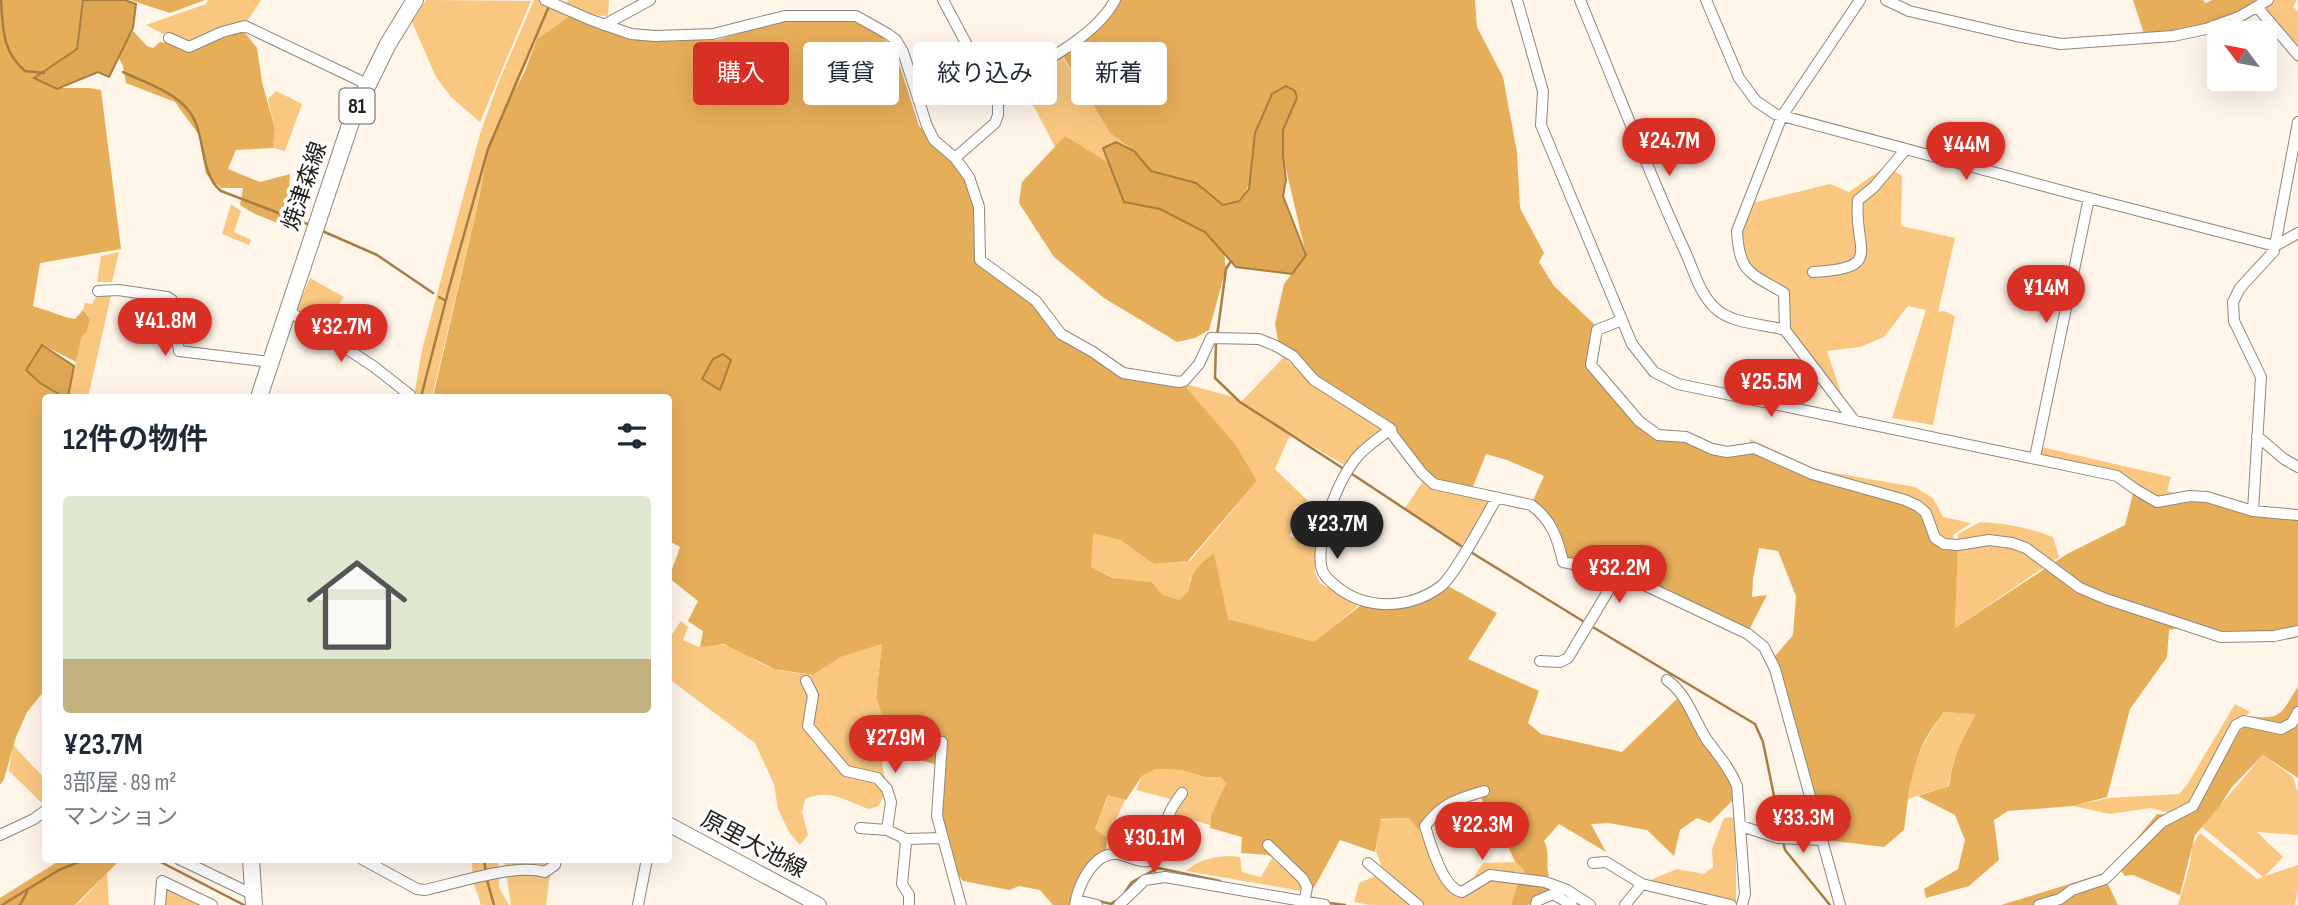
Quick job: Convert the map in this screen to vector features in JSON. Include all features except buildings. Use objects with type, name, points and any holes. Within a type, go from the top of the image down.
[{"type":"main road","name":"焼津森線","points":[[260,394],[341,146],[367,84],[415,0]]},
{"type":"main road","name":"原里大池線","points":[[672,826],[819,905]]},
{"type":"main road","points":[[251,863],[254,899]]},
{"type":"street","points":[[545,0],[631,34],[713,34],[785,16],[856,16],[896,40],[903,52],[927,127],[934,140],[954,158],[969,177],[979,207],[980,260],[1037,301],[1061,334],[1123,373],[1180,382],[1185,381],[1199,364],[1212,338],[1259,339],[1276,346],[1293,356],[1314,380],[1391,429],[1422,473],[1434,484],[1531,505],[1544,514],[1558,542],[1563,562],[1619,573],[1748,634],[1763,647],[1776,669],[1840,905]]},
{"type":"street","points":[[604,25],[650,0]]},
{"type":"street","points":[[943,0],[966,42]]},
{"type":"street","points":[[1057,52],[1089,31],[1115,0]]},
{"type":"street","points":[[1517,0],[1543,92],[1541,125],[1632,344],[1644,362],[1665,379],[2119,477],[2157,502],[2190,496],[2207,497],[2253,510],[2298,515]]},
{"type":"street","points":[[1580,0],[1655,186],[1695,271],[1700,289],[1715,309],[1727,317],[1785,330]]},
{"type":"street","points":[[1706,0],[1748,93],[1766,108],[1782,116],[2275,246],[2298,233]]},
{"type":"street","points":[[1853,419],[1785,330],[1784,293],[1760,281],[1746,269],[1738,250],[1737,230],[1782,116],[1860,0]]},
{"type":"street","points":[[1886,0],[1909,11],[2062,44],[2173,36],[2206,29],[2239,17],[2268,0]]},
{"type":"street","points":[[2257,7],[2298,55]]},
{"type":"street","points":[[169,38],[189,47],[222,32],[245,26],[367,84]]},
{"type":"street","points":[[954,158],[995,123],[998,105]]},
{"type":"street","points":[[2253,510],[2261,377],[2234,321],[2233,302],[2240,288],[2266,262],[2275,246],[2298,122]]},
{"type":"street","points":[[1813,272],[1842,271],[1856,264],[1861,255],[1862,242],[1856,214],[1858,200],[1874,187],[1906,149]]},
{"type":"street","points":[[2035,457],[2089,198]]},
{"type":"street","points":[[98,291],[118,290],[172,300],[179,351],[270,362]]},
{"type":"street","points":[[287,310],[373,366],[409,394]]},
{"type":"street","points":[[1622,320],[1597,330],[1591,365],[1639,421],[1658,435],[1686,437],[1712,449],[1727,452],[1754,448],[1812,474],[1905,500],[1926,513],[1934,538],[1944,544],[1958,545],[1989,540],[2012,543],[2025,548],[2081,588],[2106,599],[2221,637],[2274,636],[2298,631]]},
{"type":"street","points":[[1391,429],[1358,456],[1340,481],[1324,528],[1321,565],[1325,576],[1342,590],[1365,602],[1389,605],[1414,600],[1442,586],[1497,498]]},
{"type":"street","points":[[2257,436],[2298,467]]},
{"type":"street","points":[[1540,661],[1560,662],[1568,658],[1619,573]]},
{"type":"street","points":[[1668,680],[1681,695],[1706,738],[1732,772],[1737,786],[1745,894],[1742,905]]},
{"type":"street","points":[[806,681],[813,695],[808,726],[846,771],[877,778],[887,789],[891,802],[887,830]]},
{"type":"street","points":[[2039,905],[2060,899],[2072,890],[2105,879],[2162,822],[2193,806],[2236,725],[2244,721],[2281,729],[2292,723],[2298,712]]},
{"type":"street","points":[[942,742],[937,816],[961,905]]},
{"type":"street","points":[[1484,791],[1453,800],[1434,814],[1425,826],[1433,852],[1449,884],[1456,891],[1462,892],[1490,875],[1545,882],[1567,890],[1590,905]]},
{"type":"street","points":[[1097,905],[1075,902],[1081,883],[1090,870],[1107,855],[1117,854],[1145,862],[1153,859],[1158,852],[1170,811],[1182,793]]},
{"type":"street","points":[[0,835],[42,813]]},
{"type":"street","points":[[34,819],[42,823]]},
{"type":"street","points":[[1741,826],[1782,838],[1822,840]]},
{"type":"street","points":[[860,828],[887,830],[904,839],[943,838]]},
{"type":"street","points":[[904,839],[906,843],[902,884],[909,895],[909,905]]},
{"type":"street","points":[[1268,845],[1303,878],[1307,887],[1305,903]]},
{"type":"street","points":[[1593,863],[1606,862],[1642,884],[1731,905]]},
{"type":"street","points":[[186,863],[254,899]]},
{"type":"street","points":[[369,863],[417,889],[425,890],[499,874],[534,869],[545,872],[555,863]]},
{"type":"street","points":[[638,905],[646,863]]},
{"type":"street","points":[[1368,863],[1418,905]]},
{"type":"street","points":[[1119,905],[1145,880],[1166,877],[1325,905]]},
{"type":"street","points":[[160,905],[162,881],[212,905]]},
{"type":"street","points":[[1625,905],[1642,884]]},
{"type":"street","points":[[1536,905],[1537,901],[1553,894],[1572,905]]},
{"type":"shaded area","points":[[0,0],[86,0],[83,1],[77,49],[35,78],[57,88],[101,90],[121,249],[40,263],[33,306],[75,319],[83,310],[90,319],[87,332],[82,336],[76,362],[43,345],[40,383],[59,394],[42,394],[42,694],[27,712],[0,785]]},
{"type":"shaded area","points":[[83,0],[125,0],[136,4],[133,28],[109,77],[98,72],[57,89],[34,78],[77,49]]},
{"type":"shaded area","points":[[130,0],[205,0],[170,13]]},
{"type":"shaded area","points":[[208,0],[261,0],[247,21],[189,47],[146,25],[206,4]]},
{"type":"shaded area","points":[[426,0],[531,1],[480,122],[451,97],[436,77],[412,22]]},
{"type":"shaded area","points":[[534,0],[558,0],[572,14],[537,39],[491,147],[433,394],[415,394],[422,350],[480,134],[499,81]]},
{"type":"shaded area","points":[[568,0],[609,0],[608,16],[585,15],[566,5]]},
{"type":"shaded area","points":[[1113,0],[1475,0],[1477,27],[1503,77],[1517,152],[1520,208],[1544,253],[1539,262],[1554,286],[1594,324],[1596,329],[1591,365],[1655,434],[1686,437],[1711,450],[1754,448],[1812,474],[1918,506],[1935,538],[1958,545],[1955,628],[2067,554],[2125,525],[2134,490],[2157,502],[2190,496],[2298,516],[2298,632],[2224,637],[2188,626],[2169,630],[2167,657],[2130,709],[2107,797],[2073,806],[2008,811],[1994,820],[1999,860],[1969,886],[1926,898],[1924,889],[1958,869],[1965,840],[1955,815],[1918,796],[1949,786],[1959,748],[1976,714],[1944,712],[1923,744],[1915,765],[1904,830],[1884,847],[1825,840],[1803,769],[1791,748],[1796,743],[1771,661],[1793,635],[1796,596],[1778,551],[1759,548],[1752,597],[1767,595],[1749,630],[1620,573],[1605,583],[1588,585],[1564,564],[1558,542],[1531,505],[1544,476],[1486,454],[1472,489],[1434,484],[1391,429],[1314,380],[1279,345],[1275,324],[1284,284],[1306,255],[1283,156],[1283,130],[1297,98],[1272,94],[1255,135],[1249,185],[1237,200],[1227,207],[1196,183],[1151,171],[1134,151],[1110,133],[1093,105],[1167,105],[1167,42],[1076,42]]},
{"type":"shaded area","points":[[2133,0],[2203,0],[2206,3],[2212,0],[2262,0],[2222,21],[2207,21],[2207,28],[2145,37]]},
{"type":"shaded area","points":[[2265,0],[2297,0],[2293,7],[2298,11],[2298,64],[2277,31],[2277,21],[2270,21],[2260,5]]},
{"type":"shaded area","points":[[572,14],[625,36],[717,40],[785,19],[856,19],[873,29],[887,42],[803,42],[803,105],[899,105],[899,64],[919,126],[969,177],[979,207],[981,260],[1036,301],[1067,337],[1123,373],[1183,384],[1235,444],[1257,481],[1188,561],[1154,564],[1120,540],[1093,533],[1091,567],[1113,578],[1152,582],[1163,595],[1179,600],[1188,592],[1196,570],[1214,554],[1228,619],[1314,642],[1365,602],[1389,605],[1448,586],[1497,613],[1468,659],[1539,691],[1528,723],[1541,734],[1622,752],[1681,695],[1738,795],[1710,823],[1697,818],[1680,830],[1674,856],[1647,830],[1609,823],[1591,824],[1606,852],[1559,824],[1544,841],[1549,876],[1541,878],[1521,877],[1524,870],[1515,862],[1504,837],[1478,793],[1423,834],[1408,818],[1381,819],[1375,852],[1340,840],[1314,888],[1305,875],[1268,855],[1241,853],[1242,837],[1210,828],[1211,815],[1226,783],[1220,777],[1204,777],[1182,770],[1156,769],[1142,776],[1126,800],[1108,795],[1095,829],[1107,837],[1106,856],[1093,863],[1072,905],[1053,905],[1040,890],[1019,886],[1009,890],[963,881],[942,841],[937,814],[937,770],[934,764],[914,758],[926,727],[885,740],[882,715],[876,698],[882,644],[841,657],[813,675],[774,669],[724,644],[700,647],[703,631],[688,621],[698,601],[672,580],[672,570],[680,547],[672,543],[672,394],[434,394],[488,149],[504,110],[524,73],[537,39]]},
{"type":"shaded area","points":[[242,29],[257,48],[262,82],[275,129],[273,148],[236,150],[228,169],[260,182],[290,174],[289,191],[305,199],[306,215],[300,232],[240,205],[243,188],[221,188],[206,174],[199,135],[175,102],[126,83],[118,56],[133,31],[147,46],[153,48],[160,42],[189,47]]},
{"type":"shaded area","points":[[1071,47],[1071,69],[1063,56]]},
{"type":"shaded area","points":[[1062,56],[1071,70],[1071,105],[1093,105],[1110,133],[1134,151],[1143,200],[1065,136],[1055,147],[1033,105],[1057,105],[1057,58]]},
{"type":"shaded area","points":[[1286,86],[1295,91],[1297,98],[1283,130],[1286,180],[1283,196],[1306,255],[1292,274],[1236,267],[1205,232],[1160,209],[1124,202],[1103,148],[1116,142],[1134,151],[1151,171],[1196,183],[1223,205],[1239,201],[1249,189],[1255,133],[1272,94]]},
{"type":"shaded area","points":[[276,91],[302,104],[285,151],[273,148],[275,129],[268,99]]},
{"type":"shaded area","points":[[1065,136],[1115,167],[1143,200],[1205,232],[1224,253],[1226,269],[1209,330],[1195,338],[1177,342],[1104,298],[1054,257],[1019,203],[1022,182]]},
{"type":"shaded area","points":[[1886,166],[1902,176],[1901,226],[1955,238],[1938,312],[1944,311],[1955,316],[1933,425],[1892,418],[1926,310],[1908,306],[1884,337],[1860,347],[1827,351],[1848,414],[1785,330],[1779,295],[1743,262],[1741,221],[1748,204],[1830,184],[1849,192]]},
{"type":"shaded area","points":[[231,204],[241,211],[234,232],[251,240],[249,245],[222,234]]},
{"type":"shaded area","points":[[119,252],[112,282],[97,282],[101,256]]},
{"type":"shaded area","points":[[310,278],[344,297],[325,326],[297,309]]},
{"type":"shaded area","points":[[111,296],[89,394],[69,394],[82,336],[87,332],[90,319],[83,310],[85,303],[92,304],[96,297]]},
{"type":"shaded area","points":[[42,345],[74,366],[69,394],[59,394],[40,383],[26,370]]},
{"type":"shaded area","points":[[723,354],[731,360],[720,390],[702,379],[713,359]]},
{"type":"shaded area","points":[[1284,357],[1306,378],[1387,432],[1346,466],[1271,422],[1292,437],[1288,439],[1275,469],[1308,501],[1295,507],[1290,537],[1317,538],[1315,573],[1320,583],[1359,605],[1314,643],[1228,619],[1190,578],[1188,592],[1181,601],[1163,595],[1152,582],[1117,579],[1090,567],[1092,532],[1120,540],[1154,564],[1190,561],[1257,481],[1179,382],[1233,397],[1241,402]]},
{"type":"shaded area","points":[[1750,439],[1818,470],[1915,487],[1933,498],[1943,517],[1971,523],[1953,535],[1954,545],[1816,475],[1749,445]]},
{"type":"shaded area","points":[[2041,447],[2171,477],[2167,491],[2184,495],[2157,502],[2117,476],[2037,458]]},
{"type":"shaded area","points":[[1424,480],[1495,501],[1461,546],[1405,508]]},
{"type":"shaded area","points":[[1980,522],[2017,526],[2053,537],[2059,557],[1955,628],[1958,534]]},
{"type":"shaded area","points":[[681,621],[688,627],[683,640],[699,647],[732,647],[775,669],[813,675],[841,657],[882,644],[876,698],[882,715],[885,745],[882,763],[887,789],[879,806],[869,809],[830,795],[805,799],[802,812],[808,835],[800,845],[789,832],[778,809],[774,784],[755,743],[672,681],[672,634]]},
{"type":"shaded area","points":[[2298,687],[2298,778],[2263,755],[2231,788],[2220,806],[2195,835],[2180,895],[2133,875],[2125,876],[2116,864],[2157,814],[2176,815],[2190,810],[2192,813],[2250,716],[2269,717],[2280,713]]},
{"type":"shaded area","points":[[2235,704],[2250,712],[2236,725],[2196,804],[2175,814],[2150,808],[2110,814],[2073,806],[2109,798],[2179,794]]},
{"type":"shaded area","points":[[1944,712],[1977,713],[1958,748],[1948,786],[1908,799],[1915,763]]},
{"type":"shaded area","points":[[13,745],[42,776],[42,803],[9,771]]},
{"type":"shaded area","points":[[2263,755],[2293,777],[2298,793],[2298,835],[2257,832],[2283,857],[2265,876],[2298,865],[2295,905],[2178,905],[2190,864],[2192,846],[2200,833],[2257,879],[2263,877],[2202,827]]},
{"type":"shaded area","points":[[1156,769],[1182,770],[1204,777],[1220,777],[1226,783],[1211,815],[1210,825],[1176,815],[1174,800],[1136,790],[1142,776]]},
{"type":"shaded area","points":[[1109,794],[1125,800],[1108,837],[1095,829]]},
{"type":"shaded area","points":[[1736,817],[1736,905],[1648,881],[1677,869],[1704,874],[1713,867],[1712,849],[1724,818]]},
{"type":"shaded area","points":[[1408,818],[1423,834],[1456,891],[1463,894],[1483,863],[1515,862],[1524,870],[1511,905],[1418,905],[1380,872],[1381,865],[1376,851],[1379,820]]},
{"type":"shaded area","points":[[1240,857],[1242,872],[1261,877],[1272,858],[1300,880],[1302,891],[1186,871],[1207,859]]},
{"type":"shaded area","points":[[56,863],[117,863],[75,905],[0,905],[0,898]]},
{"type":"shaded area","points":[[471,863],[498,863],[499,887],[509,905],[481,905],[474,884]]},
{"type":"shaded area","points":[[505,863],[551,863],[546,905],[511,905]]},
{"type":"shaded area","points":[[107,873],[109,905],[75,905],[80,902]]},
{"type":"shaded area","points":[[1380,876],[1414,905],[1370,905],[1354,902],[1359,883]]},
{"type":"shaded area","points":[[2089,878],[2106,880],[2118,905],[2001,905]]},
{"type":"shaded area","points":[[1519,879],[1570,894],[1542,897],[1528,905],[1511,905]]},
{"type":"shaded area","points":[[164,886],[215,905],[162,905]]},
{"type":"waterway","points":[[1,0],[5,39],[12,56],[25,71],[44,73]]},
{"type":"waterway","points":[[422,394],[488,149],[549,6]]},
{"type":"waterway","points":[[123,72],[168,93],[189,111],[195,120],[209,174],[221,191],[310,225]]},
{"type":"waterway","points":[[320,230],[377,255],[433,293]]},
{"type":"waterway","points":[[1217,336],[1226,269],[1231,261]]},
{"type":"waterway","points":[[439,297],[446,301]]},
{"type":"waterway","points":[[1216,343],[1215,378],[1240,402],[1344,469]]},
{"type":"waterway","points":[[1349,472],[1464,548]]},
{"type":"waterway","points":[[1469,551],[1586,623]]},
{"type":"waterway","points":[[1591,626],[1755,724],[1763,742],[1782,835]]},
{"type":"waterway","points":[[1783,841],[1785,850],[1830,905]]},
{"type":"waterway","points":[[2,905],[59,870],[76,863]]},
{"type":"waterway","points":[[163,863],[244,905]]},
{"type":"waterway","points":[[485,863],[486,873]]},
{"type":"waterway","points":[[1125,892],[1132,882],[1158,868],[1220,881]]},
{"type":"waterway","points":[[487,880],[494,905]]},
{"type":"waterway","points":[[20,905],[27,892]]},
{"type":"waterway","points":[[1099,901],[1111,904],[1115,901]]},
{"type":"waterway","points":[[1329,903],[1345,905]]}]
